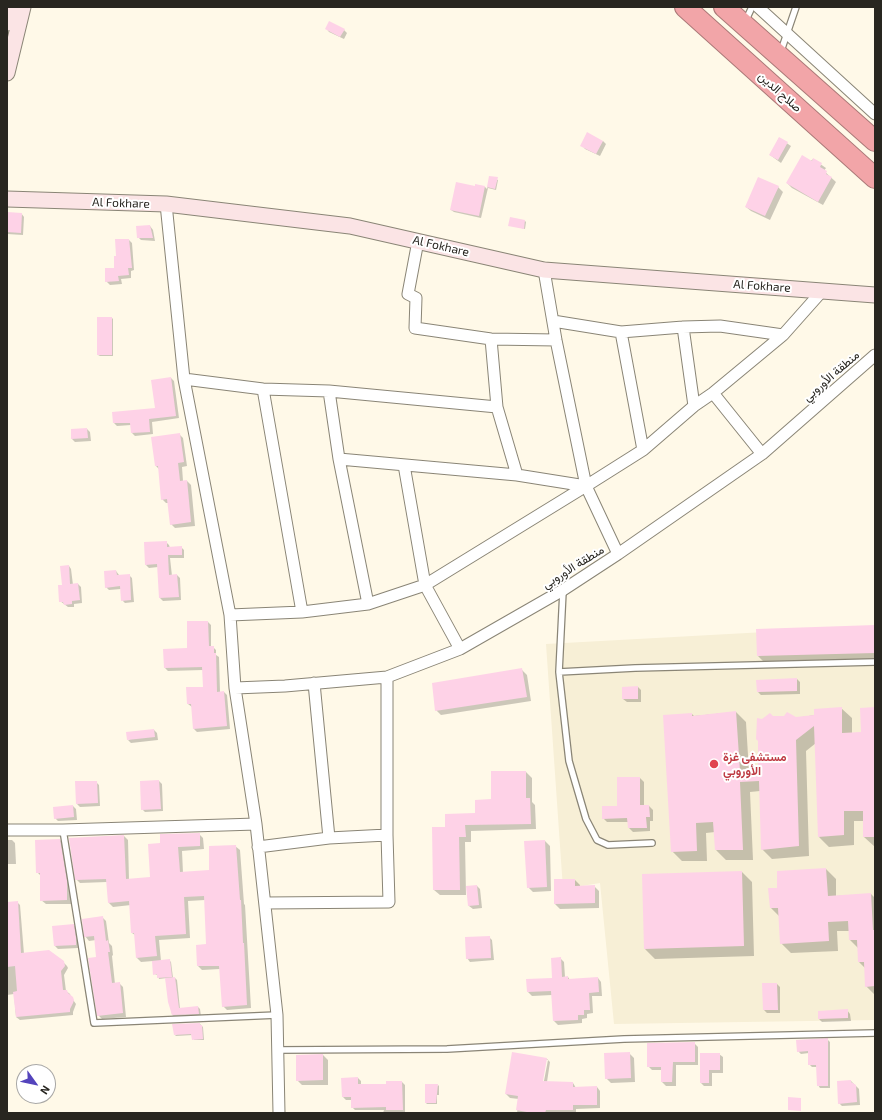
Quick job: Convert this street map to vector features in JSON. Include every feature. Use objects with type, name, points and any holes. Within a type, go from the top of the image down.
[{"type":"highway","name":"صلاح الدين","points":[[685,7],[875,178]]},
{"type":"highway","points":[[724,7],[748,15],[780,55],[875,141]]},
{"type":"street","points":[[7,23],[11,7]]},
{"type":"street","points":[[7,73],[23,7]]},
{"type":"street","points":[[758,7],[875,114]]},
{"type":"street","name":"Al Fokhare","points":[[7,199],[166,204],[350,226],[544,270],[875,295]]},
{"type":"street","points":[[166,204],[184,379],[230,615],[235,688],[256,824],[277,1015],[280,1113]]},
{"type":"street","points":[[418,241],[408,294],[416,298],[415,328],[491,340],[556,340]]},
{"type":"street","points":[[544,270],[556,340],[586,486],[618,554]]},
{"type":"street","points":[[230,615],[302,612],[368,604],[425,585],[643,450],[694,406],[713,393],[783,335],[823,290]]},
{"type":"street","points":[[553,321],[621,332],[683,327],[720,326],[783,335]]},
{"type":"street","points":[[683,327],[694,406]]},
{"type":"street","points":[[621,332],[643,450]]},
{"type":"street","points":[[491,340],[497,407],[517,475]]},
{"type":"street","name":"منطقة الأوروبي","points":[[235,688],[285,686],[388,677],[460,649],[563,590],[618,554],[762,454],[875,355]]},
{"type":"street","points":[[184,379],[263,389],[329,390],[497,407]]},
{"type":"street","points":[[263,389],[302,612]]},
{"type":"street","points":[[329,390],[340,460],[368,604]]},
{"type":"street","points":[[713,393],[762,454]]},
{"type":"street","points":[[340,460],[517,475],[586,486]]},
{"type":"street","points":[[404,465],[425,585],[460,649]]},
{"type":"street","points":[[265,903],[389,902],[387,835],[388,677]]},
{"type":"street","points":[[314,683],[329,838]]},
{"type":"street","points":[[7,830],[63,830],[256,824]]},
{"type":"street","points":[[258,847],[329,838],[387,835]]},
{"type":"lane","points":[[780,55],[796,7]]},
{"type":"lane","points":[[563,590],[559,672],[569,761],[586,819],[597,840],[608,845],[652,843]]},
{"type":"lane","points":[[559,672],[635,668],[875,662]]},
{"type":"lane","points":[[63,830],[94,1023],[277,1015]]},
{"type":"lane","points":[[278,1050],[447,1048],[624,1039],[875,1033]]},
{"type":"shaded area","name":"مستشفى غزة الأوروبي","points":[[875,626],[875,1020],[614,1024],[600,883],[563,889],[546,644]]},
{"type":"building","points":[[329,21],[345,29],[340,37],[325,29]]},
{"type":"building","points":[[587,132],[603,141],[596,154],[580,146]]},
{"type":"building","points":[[779,137],[788,142],[778,160],[769,155]]},
{"type":"building","points":[[802,155],[812,161],[813,158],[822,163],[820,167],[827,171],[826,174],[832,177],[818,202],[786,183]]},
{"type":"building","points":[[489,176],[498,177],[495,189],[487,187]]},
{"type":"building","points":[[758,177],[779,186],[765,216],[745,207]]},
{"type":"building","points":[[456,182],[475,186],[475,184],[485,186],[479,216],[450,210]]},
{"type":"building","points":[[7,212],[22,213],[21,233],[7,232]]},
{"type":"building","points":[[510,217],[525,220],[524,229],[508,226]]},
{"type":"building","points":[[150,225],[153,238],[137,238],[136,226]]},
{"type":"building","points":[[115,239],[129,239],[132,268],[128,268],[129,275],[118,276],[119,281],[105,282],[105,268],[114,268],[114,256],[116,256]]},
{"type":"building","points":[[97,317],[112,317],[112,355],[97,355]]},
{"type":"building","points":[[171,377],[176,416],[149,419],[150,432],[131,433],[130,423],[113,423],[112,412],[155,408],[151,380]]},
{"type":"building","points":[[87,428],[88,438],[71,439],[71,429]]},
{"type":"building","points":[[180,433],[184,462],[178,463],[180,481],[187,480],[191,522],[170,525],[167,499],[161,500],[158,466],[155,466],[151,437]]},
{"type":"building","points":[[167,541],[167,547],[182,546],[182,555],[168,555],[169,575],[177,574],[179,597],[159,598],[157,564],[145,565],[144,542]]},
{"type":"building","points":[[69,565],[70,584],[78,583],[80,600],[72,601],[72,604],[64,605],[63,602],[59,602],[58,585],[62,585],[60,566]]},
{"type":"building","points":[[116,570],[117,575],[130,574],[131,600],[121,601],[120,586],[105,588],[104,571]]},
{"type":"building","points":[[187,621],[208,621],[209,646],[214,646],[214,653],[216,653],[217,692],[224,691],[227,726],[193,729],[191,704],[187,704],[186,687],[203,687],[202,667],[164,668],[163,649],[187,648]]},
{"type":"building","points":[[875,625],[875,653],[757,656],[756,629]]},
{"type":"building","points":[[522,668],[527,697],[435,711],[432,683]]},
{"type":"building","points":[[797,678],[797,691],[757,692],[756,680]]},
{"type":"building","points":[[638,686],[638,699],[622,699],[622,687]]},
{"type":"building","points":[[842,707],[842,733],[861,732],[860,708],[875,707],[875,837],[863,837],[863,811],[844,811],[844,835],[818,837],[814,726],[796,740],[799,846],[761,850],[759,781],[740,782],[743,850],[715,850],[713,822],[696,823],[697,851],[671,852],[663,715],[692,713],[692,716],[736,711],[740,771],[758,771],[758,741],[756,739],[757,718],[762,719],[770,713],[773,716],[784,716],[787,712],[796,717],[814,715],[814,709]]},
{"type":"building","points":[[154,729],[155,737],[127,740],[126,732]]},
{"type":"building","points":[[491,771],[526,771],[526,798],[530,798],[531,824],[465,825],[466,837],[459,837],[460,890],[433,890],[432,827],[445,827],[445,814],[475,813],[475,800],[491,799]]},
{"type":"building","points":[[617,777],[640,777],[640,805],[649,805],[650,817],[646,817],[647,828],[628,828],[627,818],[602,819],[602,806],[617,806]]},
{"type":"building","points":[[159,780],[161,809],[141,810],[140,781]]},
{"type":"building","points":[[75,781],[97,781],[98,803],[76,804]]},
{"type":"building","points":[[73,805],[74,817],[54,819],[53,807]]},
{"type":"building","points":[[200,833],[200,846],[178,847],[180,872],[209,870],[209,846],[236,845],[244,943],[247,1005],[222,1007],[219,966],[197,966],[196,945],[206,944],[204,896],[184,897],[186,934],[155,936],[157,956],[136,958],[134,933],[131,933],[129,901],[108,903],[106,879],[75,880],[69,838],[124,835],[126,879],[150,877],[148,844],[160,843],[160,834]]},
{"type":"building","points":[[60,839],[67,881],[67,900],[40,901],[40,873],[36,873],[35,840]]},
{"type":"building","points":[[545,840],[547,887],[527,888],[524,841]]},
{"type":"building","points":[[826,868],[828,896],[871,893],[873,930],[875,930],[875,986],[865,987],[864,962],[858,962],[857,940],[849,940],[848,921],[828,922],[829,941],[780,944],[778,908],[770,908],[768,888],[777,888],[777,871]]},
{"type":"building","points":[[742,871],[744,946],[644,949],[642,874]]},
{"type":"building","points":[[554,879],[575,879],[575,886],[595,885],[595,903],[554,904]]},
{"type":"building","points":[[477,885],[479,905],[468,906],[466,886]]},
{"type":"building","points":[[18,901],[21,953],[49,950],[64,961],[65,966],[61,971],[63,990],[67,990],[74,1000],[70,1012],[16,1017],[13,992],[17,991],[15,966],[7,967],[7,902]]},
{"type":"building","points":[[103,916],[106,941],[108,940],[110,952],[108,952],[112,983],[120,982],[123,1013],[97,1016],[88,958],[96,957],[94,936],[84,937],[82,919]]},
{"type":"building","points":[[74,924],[76,945],[54,946],[52,926]]},
{"type":"building","points":[[490,936],[491,958],[466,959],[465,937]]},
{"type":"building","points":[[561,957],[562,977],[568,976],[568,979],[598,977],[599,992],[589,993],[590,1010],[584,1010],[584,1015],[578,1015],[578,1020],[553,1021],[551,991],[527,992],[526,979],[552,978],[551,958]]},
{"type":"building","points":[[170,959],[172,977],[157,978],[157,974],[153,975],[152,961]]},
{"type":"building","points":[[175,977],[179,1008],[198,1006],[199,1014],[172,1015],[168,1002],[165,978]]},
{"type":"building","points":[[762,983],[777,983],[778,1010],[763,1010]]},
{"type":"building","points":[[848,1009],[848,1018],[818,1019],[818,1011]]},
{"type":"building","points":[[200,1023],[200,1025],[202,1025],[203,1039],[192,1040],[191,1034],[174,1035],[172,1024]]},
{"type":"building","points":[[828,1038],[828,1086],[817,1086],[816,1065],[808,1065],[808,1051],[797,1052],[796,1040]]},
{"type":"building","points":[[695,1042],[695,1062],[673,1062],[672,1082],[661,1082],[661,1067],[647,1067],[647,1043]]},
{"type":"building","points":[[512,1052],[547,1058],[543,1081],[573,1082],[573,1087],[597,1086],[597,1105],[573,1105],[573,1110],[546,1110],[545,1113],[532,1113],[516,1110],[518,1096],[505,1094]]},
{"type":"building","points":[[630,1052],[631,1078],[605,1079],[604,1053]]},
{"type":"building","points":[[700,1053],[720,1053],[720,1070],[709,1070],[709,1083],[700,1083]]},
{"type":"building","points":[[323,1054],[323,1080],[296,1081],[296,1055]]},
{"type":"building","points":[[358,1077],[358,1084],[386,1084],[386,1081],[402,1081],[403,1110],[386,1110],[386,1107],[351,1108],[351,1097],[342,1097],[341,1078]]},
{"type":"building","points":[[851,1080],[851,1082],[856,1085],[857,1102],[838,1104],[837,1081]]},
{"type":"building","points":[[425,1084],[438,1084],[436,1103],[425,1103]]},
{"type":"building","points":[[788,1097],[801,1098],[801,1111],[788,1110]]},
{"type":"place","name":"مستشفى غزة الأوروبي","points":[[714,764]]}]
